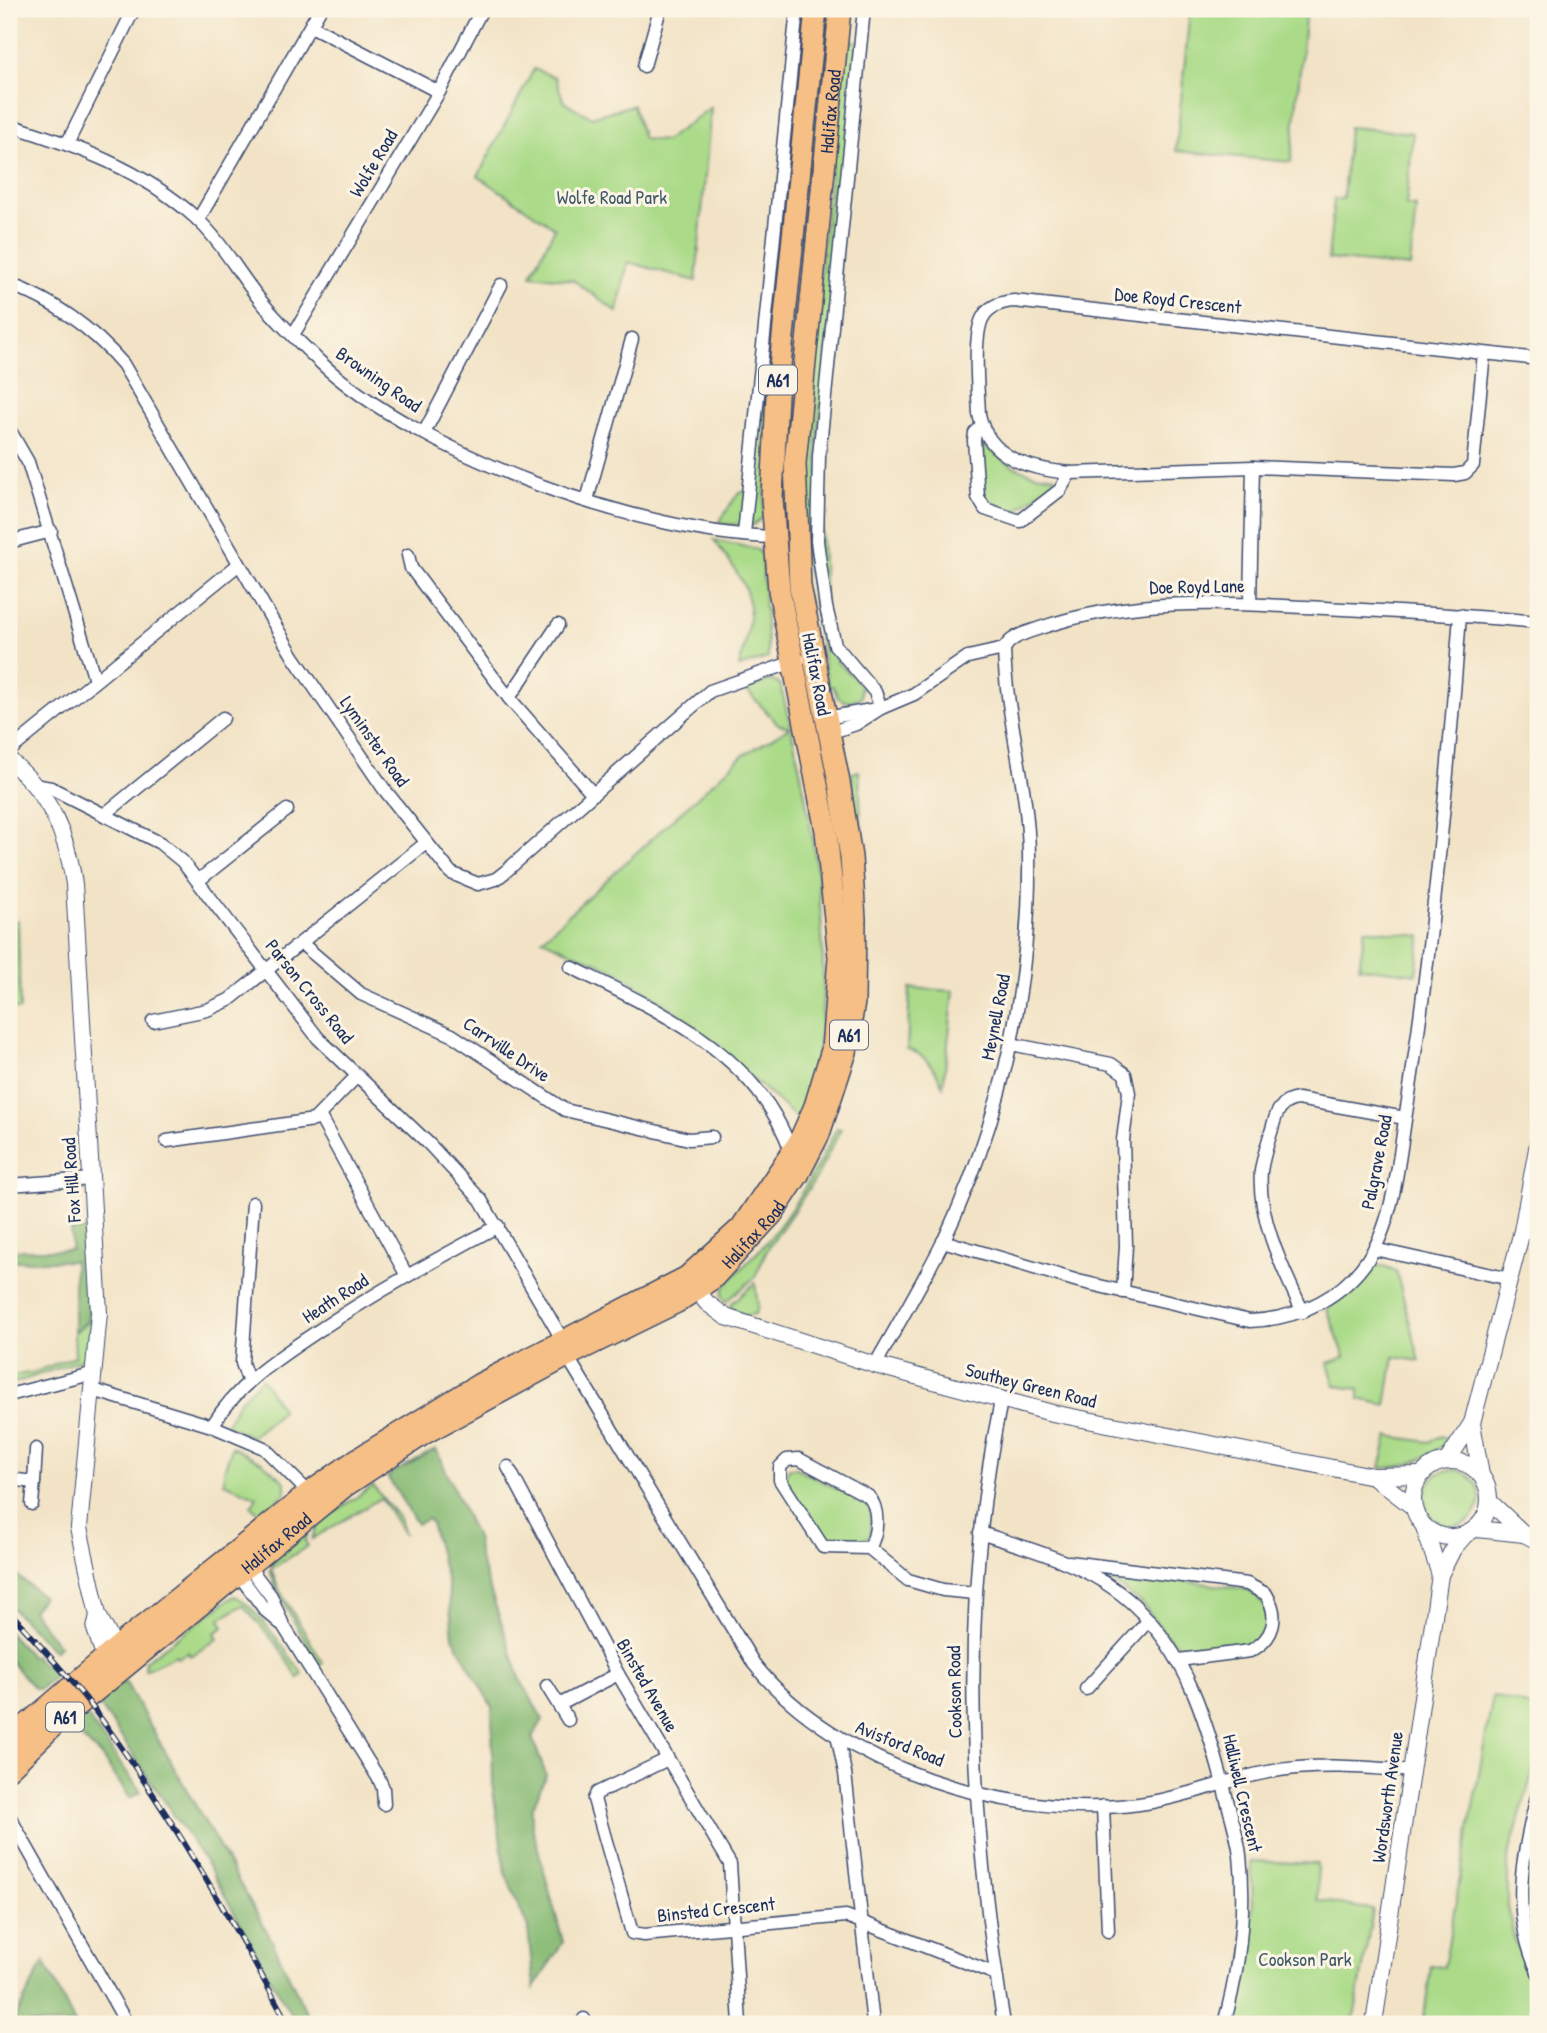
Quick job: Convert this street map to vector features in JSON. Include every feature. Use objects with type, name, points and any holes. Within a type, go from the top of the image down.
[{"type":"highway","name":"Halifax Road","points":[[691,1283],[741,1228],[792,1154],[809,1121],[832,1050],[839,957],[831,862],[779,590],[774,537],[773,457],[777,396],[816,9]]},
{"type":"highway","name":"Halifax Road","points":[[115,1658],[240,1566],[315,1499],[402,1429],[691,1283],[752,1239],[799,1175],[827,1116],[846,1052],[854,1002],[855,919],[851,857],[800,586],[795,463],[840,9]]},
{"type":"highway","points":[[806,730],[827,725]]},
{"type":"highway","name":"A61","points":[[9,1741],[115,1658]]},
{"type":"highway","name":"A61","points":[[9,1769],[54,1725],[115,1658]]},
{"type":"street","points":[[66,144],[134,9]]},
{"type":"street","points":[[198,220],[320,9]]},
{"type":"street","name":"Wolfe Road","points":[[292,335],[439,92],[482,9]]},
{"type":"street","points":[[644,66],[660,9]]},
{"type":"street","points":[[744,534],[797,9]]},
{"type":"street","name":"Halifax Road","points":[[864,9],[818,456],[817,541],[826,607],[835,645],[876,692],[881,708]]},
{"type":"street","points":[[311,26],[439,92]]},
{"type":"street","name":"Browning Road","points":[[9,125],[66,144],[140,176],[198,220],[265,307],[292,335],[352,388],[424,433],[503,471],[587,500],[677,523],[744,534],[774,537],[797,535]]},
{"type":"street","name":"Lyminster Road","points":[[9,284],[43,299],[72,317],[107,345],[123,364],[238,565],[347,737],[426,843],[459,879],[478,884],[488,882],[505,872],[710,691],[813,657]]},
{"type":"street","points":[[424,433],[501,285]]},
{"type":"street","name":"Doe Royd Crescent","points":[[1070,473],[1060,490],[1020,521],[985,509],[978,497],[974,440],[975,433],[982,426],[978,394],[979,326],[987,311],[1005,301],[1538,359]]},
{"type":"street","points":[[587,500],[632,339]]},
{"type":"street","points":[[982,426],[998,449],[1012,460],[1043,470],[1070,473],[1253,467],[1454,475],[1465,473],[1473,465],[1484,352]]},
{"type":"street","points":[[9,429],[28,462],[95,680]]},
{"type":"street","points":[[1250,604],[1253,467]]},
{"type":"street","points":[[9,542],[51,531]]},
{"type":"street","points":[[408,555],[411,568],[509,698],[593,794]]},
{"type":"street","points":[[9,751],[238,565]]},
{"type":"street","name":"Doe Royd Lane","points":[[827,725],[881,708],[914,694],[968,657],[1004,649],[1016,636],[1049,625],[1119,609],[1171,604],[1250,604],[1460,615],[1538,622]]},
{"type":"street","name":"Palgrave Road","points":[[943,1241],[1013,1264],[1250,1321],[1279,1319],[1303,1312],[1339,1290],[1374,1249],[1389,1204],[1405,1118],[1440,861],[1460,615]]},
{"type":"street","points":[[509,698],[558,625]]},
{"type":"street","name":"Meynell Road","points":[[875,1365],[943,1241],[984,1142],[1011,1044],[1026,939],[1029,853],[1022,775],[1004,649]]},
{"type":"street","points":[[104,815],[223,718]]},
{"type":"street","name":"Fox Hill Road","points":[[9,760],[34,785],[59,821],[71,861],[99,1313],[79,1528],[97,1615],[115,1658]]},
{"type":"street","name":"Parson Cross Road","points":[[34,785],[51,788],[170,850],[199,880],[318,1038],[461,1175],[498,1226],[565,1348]]},
{"type":"street","points":[[199,880],[287,810]]},
{"type":"street","points":[[153,1021],[221,1005],[426,843]]},
{"type":"street","name":"Carrville Drive","points":[[301,943],[360,994],[453,1035],[565,1110],[689,1139],[712,1137]]},
{"type":"street","points":[[571,967],[666,1015],[697,1035],[754,1083],[779,1120],[792,1154]]},
{"type":"street","points":[[1011,1044],[1111,1064],[1120,1069],[1128,1082],[1123,1162],[1126,1246],[1123,1292]]},
{"type":"street","points":[[167,1141],[306,1123],[320,1117],[357,1076]]},
{"type":"street","points":[[1303,1312],[1283,1268],[1262,1189],[1261,1171],[1276,1113],[1289,1100],[1298,1099],[1405,1118]]},
{"type":"street","points":[[320,1117],[407,1276]]},
{"type":"street","points":[[779,1120],[797,1124],[809,1121]]},
{"type":"street","points":[[1447,1461],[1472,1423],[1510,1279],[1538,1143]]},
{"type":"street","points":[[9,1185],[92,1179]]},
{"type":"street","points":[[248,1380],[242,1363],[253,1203]]},
{"type":"street","name":"Heath Road","points":[[212,1426],[248,1380],[360,1303],[498,1226]]},
{"type":"street","points":[[1374,1249],[1510,1279]]},
{"type":"street","name":"Southey Green Road","points":[[691,1283],[726,1317],[875,1365],[1001,1401],[1175,1440],[1373,1476],[1421,1475]]},
{"type":"street","name":"Avisford Road","points":[[565,1348],[754,1664],[788,1702],[838,1739],[908,1769],[977,1794],[1062,1807],[1103,1806],[1180,1797],[1252,1775],[1302,1768],[1336,1766],[1412,1771]]},
{"type":"street","points":[[9,1395],[95,1373]]},
{"type":"street","points":[[93,1390],[212,1426],[264,1448],[315,1499]]},
{"type":"street","name":"Cookson Road","points":[[1001,1401],[980,1533],[975,1593],[973,1721],[977,1794],[996,1974],[1004,2024]]},
{"type":"street","points":[[1472,1423],[1481,1475],[1490,1502],[1531,1538]]},
{"type":"street","points":[[32,1504],[36,1449]]},
{"type":"street","points":[[869,1548],[875,1536],[876,1507],[868,1496],[799,1460],[787,1460],[780,1467],[780,1480],[818,1543],[828,1549],[869,1548],[908,1580],[943,1590],[975,1593]]},
{"type":"street","points":[[1481,1475],[1460,1462],[1447,1461],[1430,1467],[1421,1475],[1415,1485],[1413,1507],[1424,1527],[1444,1537],[1471,1532],[1531,1538]]},
{"type":"street","name":"Binsted Avenue","points":[[508,1467],[618,1674],[730,1864],[736,1926],[740,2024]]},
{"type":"street","name":"Southey Green Road","points":[[1373,1476],[1413,1507]]},
{"type":"street","points":[[9,1479],[34,1482]]},
{"type":"street","points":[[1471,1532],[1483,1521],[1490,1502]]},
{"type":"street","name":"Wordsworth Avenue","points":[[1424,1527],[1440,1575]]},
{"type":"street","name":"Wordsworth Avenue","points":[[1374,2024],[1440,1575],[1453,1549],[1471,1532]]},
{"type":"street","name":"Halliwell Crescent","points":[[980,1533],[1065,1562],[1106,1584],[1132,1603],[1149,1620],[1179,1660],[1201,1705],[1240,1853],[1242,1896],[1235,1977],[1224,2024]]},
{"type":"street","name":"Halliwell Crescent","points":[[1065,1562],[1247,1584],[1266,1594],[1275,1617],[1268,1637],[1261,1645],[1250,1651],[1179,1660]]},
{"type":"street","points":[[240,1566],[271,1596],[283,1625],[379,1779],[383,1788],[384,1804]]},
{"type":"street","points":[[1086,1689],[1149,1620]]},
{"type":"street","points":[[559,1705],[618,1674]]},
{"type":"street","points":[[547,1686],[568,1720]]},
{"type":"street","points":[[838,1739],[845,1773],[873,2024]]},
{"type":"street","name":"Binsted Crescent","points":[[668,1759],[597,1793],[594,1798],[632,1933],[644,1935],[846,1916],[862,1919]]},
{"type":"street","points":[[1538,1793],[1527,1834],[1519,1901],[1522,1928],[1538,1972]]},
{"type":"street","points":[[1103,1806],[1108,1931]]},
{"type":"street","points":[[9,1816],[127,2024]]},
{"type":"street","points":[[862,1919],[996,1974]]},
{"type":"green space","points":[[1190,9],[1306,9],[1291,162],[1176,151]]},
{"type":"green space","points":[[828,27],[788,516],[783,522],[779,463],[818,59]]},
{"type":"green space","points":[[800,31],[803,52],[763,517],[753,525],[718,524],[739,492],[753,492]]},
{"type":"green space","points":[[848,40],[859,42],[817,445],[826,621],[837,662],[867,689],[860,688],[861,697],[847,702],[838,698],[833,686],[828,687],[801,528],[807,405],[842,58]]},
{"type":"green space","name":"Wolfe Road Park","points":[[534,69],[555,77],[564,102],[591,117],[633,105],[643,139],[665,141],[711,107],[696,281],[628,262],[617,312],[573,280],[531,275],[555,228],[478,176]]},
{"type":"green space","points":[[1349,127],[1413,133],[1406,206],[1416,207],[1410,267],[1328,259],[1334,199],[1343,199]]},
{"type":"green space","points":[[983,443],[1015,467],[1034,474],[1054,476],[1055,481],[1013,513],[985,499]]},
{"type":"green space","points":[[714,540],[756,549],[762,555],[768,658],[739,667],[748,626],[748,599],[738,574]]},
{"type":"green space","points":[[770,680],[780,684],[801,773],[821,914],[822,1008],[818,1053],[798,1119],[671,1008],[616,971],[542,939],[742,756],[790,727],[778,724],[745,689]]},
{"type":"green space","points":[[859,771],[862,850],[857,851],[852,773]]},
{"type":"green space","points":[[18,920],[20,1009],[9,1010],[9,926]]},
{"type":"green space","points":[[1365,929],[1421,936],[1416,974],[1359,967]]},
{"type":"green space","points":[[910,988],[954,991],[943,1086],[929,1063],[919,1054],[907,1049]]},
{"type":"green space","points":[[837,1128],[841,1129],[816,1178],[767,1250],[755,1277],[726,1302],[722,1295],[724,1287],[765,1244],[796,1203]]},
{"type":"green space","points":[[71,1230],[87,1230],[92,1289],[87,1321],[74,1333],[74,1261],[9,1261],[9,1250],[71,1250]]},
{"type":"green space","points":[[1375,1266],[1396,1271],[1420,1361],[1394,1357],[1386,1405],[1359,1399],[1359,1389],[1335,1386],[1328,1363],[1345,1357],[1327,1309]]},
{"type":"green space","points":[[755,1283],[758,1306],[755,1314],[746,1316],[731,1308],[731,1304]]},
{"type":"green space","points":[[92,1289],[89,1357],[15,1383],[12,1376],[35,1372],[75,1356],[74,1333],[87,1321]]},
{"type":"green space","points":[[262,1378],[282,1411],[251,1437],[226,1425],[239,1401]]},
{"type":"green space","points":[[1388,1436],[1429,1442],[1441,1436],[1451,1440],[1418,1460],[1400,1466],[1380,1468]]},
{"type":"green space","points":[[232,1447],[262,1462],[285,1482],[285,1494],[259,1513],[251,1506],[257,1497],[224,1483],[224,1471]]},
{"type":"green space","points":[[436,1449],[476,1538],[479,1557],[521,1681],[543,1720],[532,1737],[546,1775],[532,1809],[532,1826],[563,1942],[534,1988],[528,1928],[506,1875],[493,1791],[492,1707],[453,1637],[448,1585],[431,1523],[428,1519],[417,1524],[387,1476]]},
{"type":"green space","points":[[789,1468],[797,1468],[865,1503],[870,1510],[871,1535],[856,1544],[827,1545],[784,1479]]},
{"type":"green space","points":[[1452,1470],[1463,1472],[1472,1478],[1478,1487],[1478,1509],[1472,1518],[1463,1524],[1452,1526],[1441,1524],[1432,1518],[1426,1509],[1424,1498],[1426,1487],[1432,1478],[1441,1472]]},
{"type":"green space","points":[[373,1486],[399,1518],[404,1535],[381,1498],[312,1539],[318,1523]]},
{"type":"green space","points":[[308,1533],[305,1541],[308,1546],[271,1569],[280,1591],[323,1663],[319,1666],[276,1589],[270,1570],[274,1561]]},
{"type":"green space","points":[[9,1569],[43,1597],[32,1610],[59,1646],[54,1651],[9,1605]]},
{"type":"green space","points":[[1097,1569],[1244,1589],[1252,1593],[1264,1606],[1268,1613],[1267,1628],[1263,1635],[1249,1644],[1215,1648],[1182,1646],[1167,1636],[1139,1601],[1095,1572]]},
{"type":"green space","points":[[234,1596],[260,1618],[303,1675],[298,1678],[278,1646],[243,1605],[220,1619],[224,1627],[215,1633],[218,1639],[191,1656],[188,1652],[178,1658],[176,1655],[145,1670],[145,1661]]},
{"type":"green space","points":[[9,1633],[31,1657],[34,1655],[43,1665],[47,1662],[57,1674],[40,1689],[34,1688],[9,1660]]},
{"type":"green space","points":[[114,1683],[126,1683],[269,1935],[312,2024],[296,2024],[210,1869],[95,1698]]},
{"type":"green space","points":[[1493,1696],[1538,1708],[1538,1753],[1508,1858],[1508,1907],[1514,1938],[1538,1992],[1538,2024],[1423,2024],[1431,1966],[1444,1967]]},
{"type":"green space","points":[[84,1712],[141,1792],[130,1798],[100,1755],[68,1725]]},
{"type":"green space","points":[[1534,1829],[1537,1850],[1536,1881],[1529,1934],[1527,1878]]},
{"type":"green space","name":"Cookson Park","points":[[1251,1861],[1317,1864],[1318,1900],[1373,1910],[1353,2024],[1234,2024],[1253,1904]]},
{"type":"green space","points":[[44,1961],[75,2024],[12,2024]]},
{"type":"railway","points":[[9,1611],[86,1699],[123,1749],[221,1904],[288,2024]]}]
